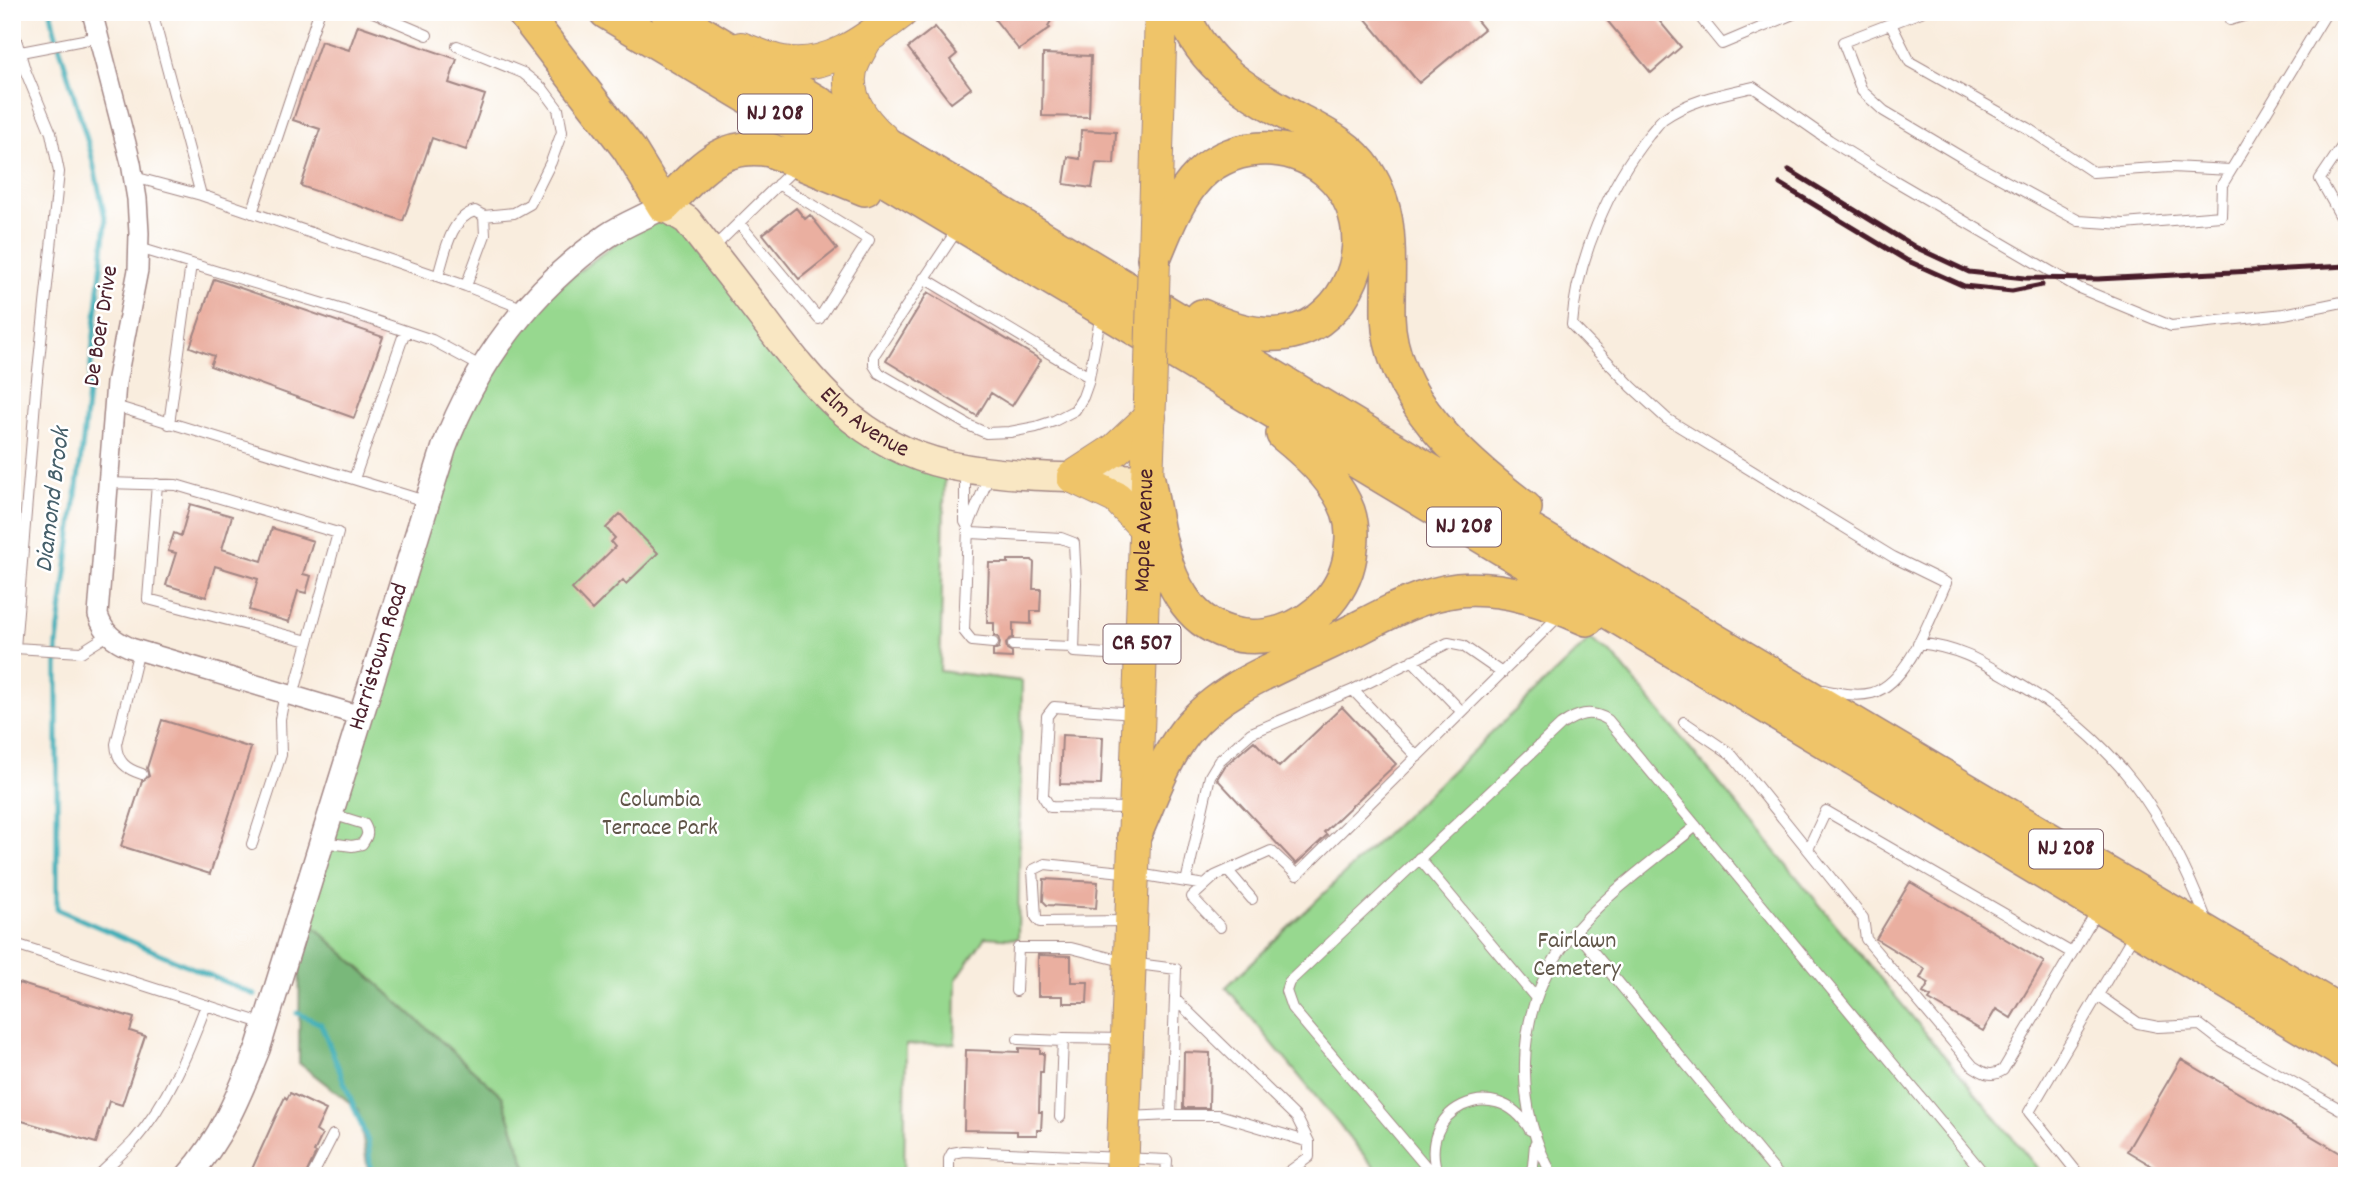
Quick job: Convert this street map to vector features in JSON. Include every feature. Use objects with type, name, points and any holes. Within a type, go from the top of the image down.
[{"type":"highway","points":[[523,12],[629,149],[664,206],[722,154],[737,148],[753,147],[769,150],[790,172],[880,195],[952,220]]},
{"type":"highway","name":"NJ 208","points":[[606,12],[2347,1054]]},
{"type":"highway","name":"NJ 208","points":[[667,12],[2347,1016]]},
{"type":"highway","points":[[1183,12],[1198,44],[1229,78],[1348,149],[1366,170],[1379,194],[1387,219],[1390,342],[1407,385],[1437,428],[1488,478],[1521,505],[1696,628]]},
{"type":"highway","points":[[1077,258],[1217,323],[1242,331],[1267,334],[1291,332],[1313,324],[1332,310],[1347,290],[1356,268],[1360,246],[1352,206],[1328,171],[1310,159],[1270,148],[1228,155],[1208,167],[1194,180],[1175,209],[1154,258]]},
{"type":"highway","points":[[1106,313],[1263,419],[1294,444],[1325,475],[1348,512],[1353,534],[1351,558],[1335,597],[1320,613],[1299,626],[1278,634],[1245,635],[1212,625],[1194,612],[1171,577],[1164,557],[1148,479]]},
{"type":"highway","points":[[1135,822],[1184,733],[1202,713],[1248,682],[1401,608],[1428,597],[1457,590],[1486,589],[1516,593],[1565,610],[1817,738]]},
{"type":"main road","points":[[704,34],[774,60],[803,64],[842,53],[902,12]]},
{"type":"main road","points":[[1146,12],[1159,56]]},
{"type":"main road","name":"Maple Avenue","points":[[1122,1167],[1148,479],[1161,12]]},
{"type":"main road","points":[[866,39],[851,70],[850,88],[864,119],[894,148]]},
{"type":"main road","name":"Elm Avenue","points":[[664,206],[687,220],[800,368],[825,396],[851,419],[877,436],[910,453],[945,464],[978,470],[1148,479]]},
{"type":"main road","points":[[1073,477],[1116,449],[1150,408]]},
{"type":"main road","points":[[1073,477],[1117,498],[1146,529]]},
{"type":"street","name":"De Boer Drive","points":[[92,12],[91,38],[133,177],[137,199],[139,248],[138,270],[116,383],[107,483],[98,615],[108,635]]},
{"type":"street","name":"Harristown Road","points":[[188,1176],[212,1144],[229,1114],[258,1048],[457,412],[482,367],[525,310],[574,262],[607,236],[664,206]]},
{"type":"street","points":[[108,635],[139,650],[361,716]]},
{"type":"lane","points":[[152,12],[201,195]]},
{"type":"lane","points":[[252,213],[320,12]]},
{"type":"lane","points":[[373,12],[427,35]]},
{"type":"lane","points":[[1696,12],[1722,44],[1798,12]]},
{"type":"lane","points":[[1921,12],[1843,42],[1862,91],[1884,111],[1918,132],[2079,221],[2124,224],[2221,216],[2222,185],[2325,15],[2330,12]]},
{"type":"lane","points":[[2227,12],[2230,20],[2257,12]]},
{"type":"lane","points":[[1891,24],[1910,62],[2027,128],[2093,172],[2171,167],[2231,170]]},
{"type":"lane","points":[[12,26],[25,70],[51,133],[59,172],[36,389],[14,648],[81,652],[108,635]]},
{"type":"lane","points":[[21,52],[91,38]]},
{"type":"lane","points":[[438,276],[456,224],[465,214],[475,211],[484,216],[514,213],[530,204],[551,162],[562,132],[558,109],[543,89],[523,73],[457,46]]},
{"type":"lane","points":[[1785,682],[1838,693],[1870,694],[1882,690],[1892,682],[1918,643],[1946,583],[1893,557],[1667,419],[1572,326],[1574,296],[1602,213],[1630,159],[1662,120],[1703,99],[1753,87],[1871,166],[2079,288],[2171,326],[2284,314],[2347,301]]},
{"type":"lane","points":[[2347,139],[2320,179],[2347,224]]},
{"type":"lane","points":[[711,250],[790,172],[869,240],[819,319],[739,223]]},
{"type":"lane","points":[[133,177],[201,195],[438,276],[525,310]]},
{"type":"lane","points":[[466,286],[485,235],[484,216]]},
{"type":"lane","points":[[952,220],[924,278],[874,355],[874,365],[879,373],[986,433],[1010,432],[1054,421],[1075,410],[1083,397],[1106,313]]},
{"type":"lane","points":[[139,248],[432,340],[482,367]]},
{"type":"lane","points":[[169,424],[191,264]]},
{"type":"lane","points":[[924,278],[1090,377]]},
{"type":"lane","points":[[354,480],[405,331]]},
{"type":"lane","points":[[115,406],[427,502]]},
{"type":"lane","points":[[978,470],[968,527],[964,631],[972,641],[993,643]]},
{"type":"lane","points":[[978,470],[965,522],[971,533],[1061,538],[1074,543],[1074,652],[1142,656]]},
{"type":"lane","points":[[107,483],[176,485],[338,533],[308,641],[280,719],[281,755],[252,844]]},
{"type":"lane","points":[[157,484],[148,599],[308,641]]},
{"type":"lane","points":[[1220,927],[1192,897],[1205,885],[1215,876],[1270,851],[1297,875],[1565,610]]},
{"type":"lane","points":[[1186,882],[1210,776],[1219,761],[1251,733],[1353,690],[1448,643],[1463,646],[1502,673]]},
{"type":"lane","points":[[1918,643],[1949,648],[1980,660],[2052,705],[2098,743],[2139,789],[2171,838],[2213,936]]},
{"type":"lane","points":[[1013,645],[1074,647]]},
{"type":"lane","points":[[139,650],[116,744],[123,765],[130,771],[142,774]]},
{"type":"lane","points":[[1412,660],[1462,712]]},
{"type":"lane","points":[[12,674],[12,691]]},
{"type":"lane","points":[[1353,690],[1417,757]]},
{"type":"lane","points":[[1135,822],[1050,807],[1043,796],[1047,716],[1054,707],[1138,714]]},
{"type":"lane","points":[[1436,1176],[1293,1008],[1286,991],[1296,974],[1561,725],[1579,714],[1590,713],[1608,720],[1986,1176]]},
{"type":"lane","points":[[1684,722],[1731,754],[1863,918],[1866,939],[1973,1066],[1986,1075],[1996,1075],[2003,1070],[2100,906]]},
{"type":"lane","points":[[1808,849],[1826,811],[2072,953]]},
{"type":"lane","points":[[322,842],[352,846],[362,844],[367,838],[368,831],[364,824],[331,813]]},
{"type":"lane","points":[[1529,1176],[1536,1151],[1525,1082],[1527,1037],[1535,997],[1550,965],[1575,930],[1593,911],[1696,826]]},
{"type":"lane","points":[[1419,858],[1535,997]]},
{"type":"lane","points":[[1130,920],[1040,922],[1036,917],[1033,870],[1045,864],[1132,873],[1205,885]]},
{"type":"lane","points":[[1228,871],[1252,900]]},
{"type":"lane","points":[[2080,1176],[2029,1112],[2137,929]]},
{"type":"lane","points":[[1575,930],[1779,1176]]},
{"type":"lane","points":[[12,943],[266,1024]]},
{"type":"lane","points":[[1016,991],[1018,948],[1072,948],[1130,963],[1176,969],[1171,1115]]},
{"type":"lane","points":[[2098,995],[2138,1023],[2158,1027],[2200,1025],[2222,1042],[2347,1113]]},
{"type":"lane","points":[[1175,999],[1297,1118],[1309,1142],[1309,1157],[1283,1176]]},
{"type":"lane","points":[[98,1176],[134,1141],[156,1112],[184,1062],[206,1005]]},
{"type":"lane","points":[[1060,1117],[1063,1038],[1127,1039]]},
{"type":"lane","points":[[1018,1039],[1063,1041]]},
{"type":"lane","points":[[1436,1176],[1432,1153],[1437,1129],[1447,1115],[1463,1105],[1480,1100],[1498,1102],[1514,1110],[1525,1121],[1553,1176]]},
{"type":"lane","points":[[1124,1117],[1219,1115],[1309,1142]]},
{"type":"lane","points":[[312,1176],[333,1135]]},
{"type":"lane","points":[[949,1176],[949,1159],[951,1153],[957,1152],[1122,1167],[1167,1160],[1166,1176]]},
{"type":"green space","name":"Columbia Terrace Park","points":[[664,206],[825,396],[945,464],[940,671],[1022,681],[1018,939],[985,937],[956,980],[955,1043],[906,1045],[904,1176],[529,1176],[502,1096],[300,914],[444,448],[517,319]]},
{"type":"green space","name":"Fairlawn Cemetery","points":[[1590,639],[1613,655],[2044,1176],[1381,1176],[1226,987]]},
{"type":"green space","points":[[300,914],[502,1096],[529,1176],[369,1176],[358,1109],[299,1063]]},
{"type":"building","points":[[989,12],[1056,12],[1048,26],[1050,28],[1019,50]]},
{"type":"building","points":[[1360,12],[1470,12],[1484,29],[1419,83]]},
{"type":"building","points":[[1600,12],[1652,12],[1681,47],[1651,73]]},
{"type":"building","points":[[358,25],[457,59],[449,83],[485,95],[466,150],[432,138],[403,221],[301,186],[320,129],[293,120],[321,41],[349,50]]},
{"type":"building","points":[[935,27],[957,54],[950,60],[971,88],[951,103],[908,48]]},
{"type":"building","points":[[1043,54],[1091,56],[1089,117],[1042,116]]},
{"type":"building","points":[[1081,130],[1116,132],[1114,164],[1096,163],[1092,188],[1064,184],[1068,157],[1080,159]]},
{"type":"building","points":[[796,208],[805,219],[810,215],[837,249],[799,279],[763,234]]},
{"type":"building","points":[[214,279],[383,337],[354,418],[210,366],[214,356],[190,347]]},
{"type":"building","points":[[928,292],[1041,360],[1012,406],[991,393],[977,416],[886,361]]},
{"type":"building","points":[[190,504],[232,516],[222,549],[262,561],[272,528],[313,541],[303,574],[311,576],[306,593],[298,591],[289,622],[249,610],[258,579],[215,566],[206,597],[166,585],[176,553],[168,551],[174,533],[181,536]]},
{"type":"building","points":[[620,514],[658,553],[626,584],[623,580],[592,610],[572,589],[615,547],[611,542],[615,538],[606,528]]},
{"type":"building","points":[[1008,560],[1032,560],[1034,563],[1033,589],[1041,589],[1040,611],[1031,611],[1031,624],[1013,623],[1013,638],[1006,644],[1007,649],[1012,652],[1012,658],[993,657],[993,650],[999,648],[1000,643],[998,637],[994,636],[994,623],[987,623],[989,563],[1008,563]]},
{"type":"building","points":[[1342,707],[1396,764],[1324,832],[1327,835],[1296,864],[1217,779],[1225,766],[1254,741],[1279,767]]},
{"type":"building","points":[[162,720],[251,748],[210,874],[121,846],[142,781],[149,776],[147,768]]},
{"type":"building","points":[[1062,735],[1103,737],[1101,785],[1060,784]]},
{"type":"building","points":[[1044,879],[1098,882],[1096,908],[1047,905],[1043,901]]},
{"type":"building","points":[[1910,882],[2044,962],[2011,1018],[1996,1009],[1983,1031],[1929,1000],[1931,997],[1923,993],[1929,983],[1920,978],[1925,969],[1876,939]]},
{"type":"building","points":[[1038,955],[1071,956],[1071,982],[1088,982],[1087,1003],[1063,1003],[1063,996],[1038,996]]},
{"type":"building","points":[[18,983],[134,1018],[130,1031],[145,1036],[122,1105],[109,1101],[96,1143],[12,1118],[12,1003]]},
{"type":"building","points":[[1019,1048],[1040,1049],[1040,1053],[1044,1053],[1043,1072],[1040,1072],[1041,1130],[1037,1130],[1037,1135],[1017,1135],[1017,1131],[964,1130],[966,1050],[1019,1052]]},
{"type":"building","points":[[1184,1052],[1210,1053],[1209,1108],[1183,1108]]},
{"type":"building","points":[[2181,1059],[2347,1157],[2347,1176],[2169,1176],[2127,1151]]},
{"type":"building","points":[[290,1093],[326,1110],[316,1131],[322,1135],[314,1152],[316,1153],[305,1176],[251,1176],[276,1116],[285,1097],[287,1099]]},
{"type":"waterway","name":"Diamond Brook","points":[[51,12],[91,153],[106,222],[83,440],[57,643],[57,909],[255,995]]},
{"type":"waterway","name":"Diamond Brook","points":[[297,1013],[321,1024],[368,1142],[371,1176]]},
{"type":"railway","points":[[1789,170],[1915,247],[1969,272],[2025,278],[2098,279],[2347,266]]},
{"type":"railway","points":[[1780,184],[1906,260],[1964,286],[2012,291],[2042,285]]}]
